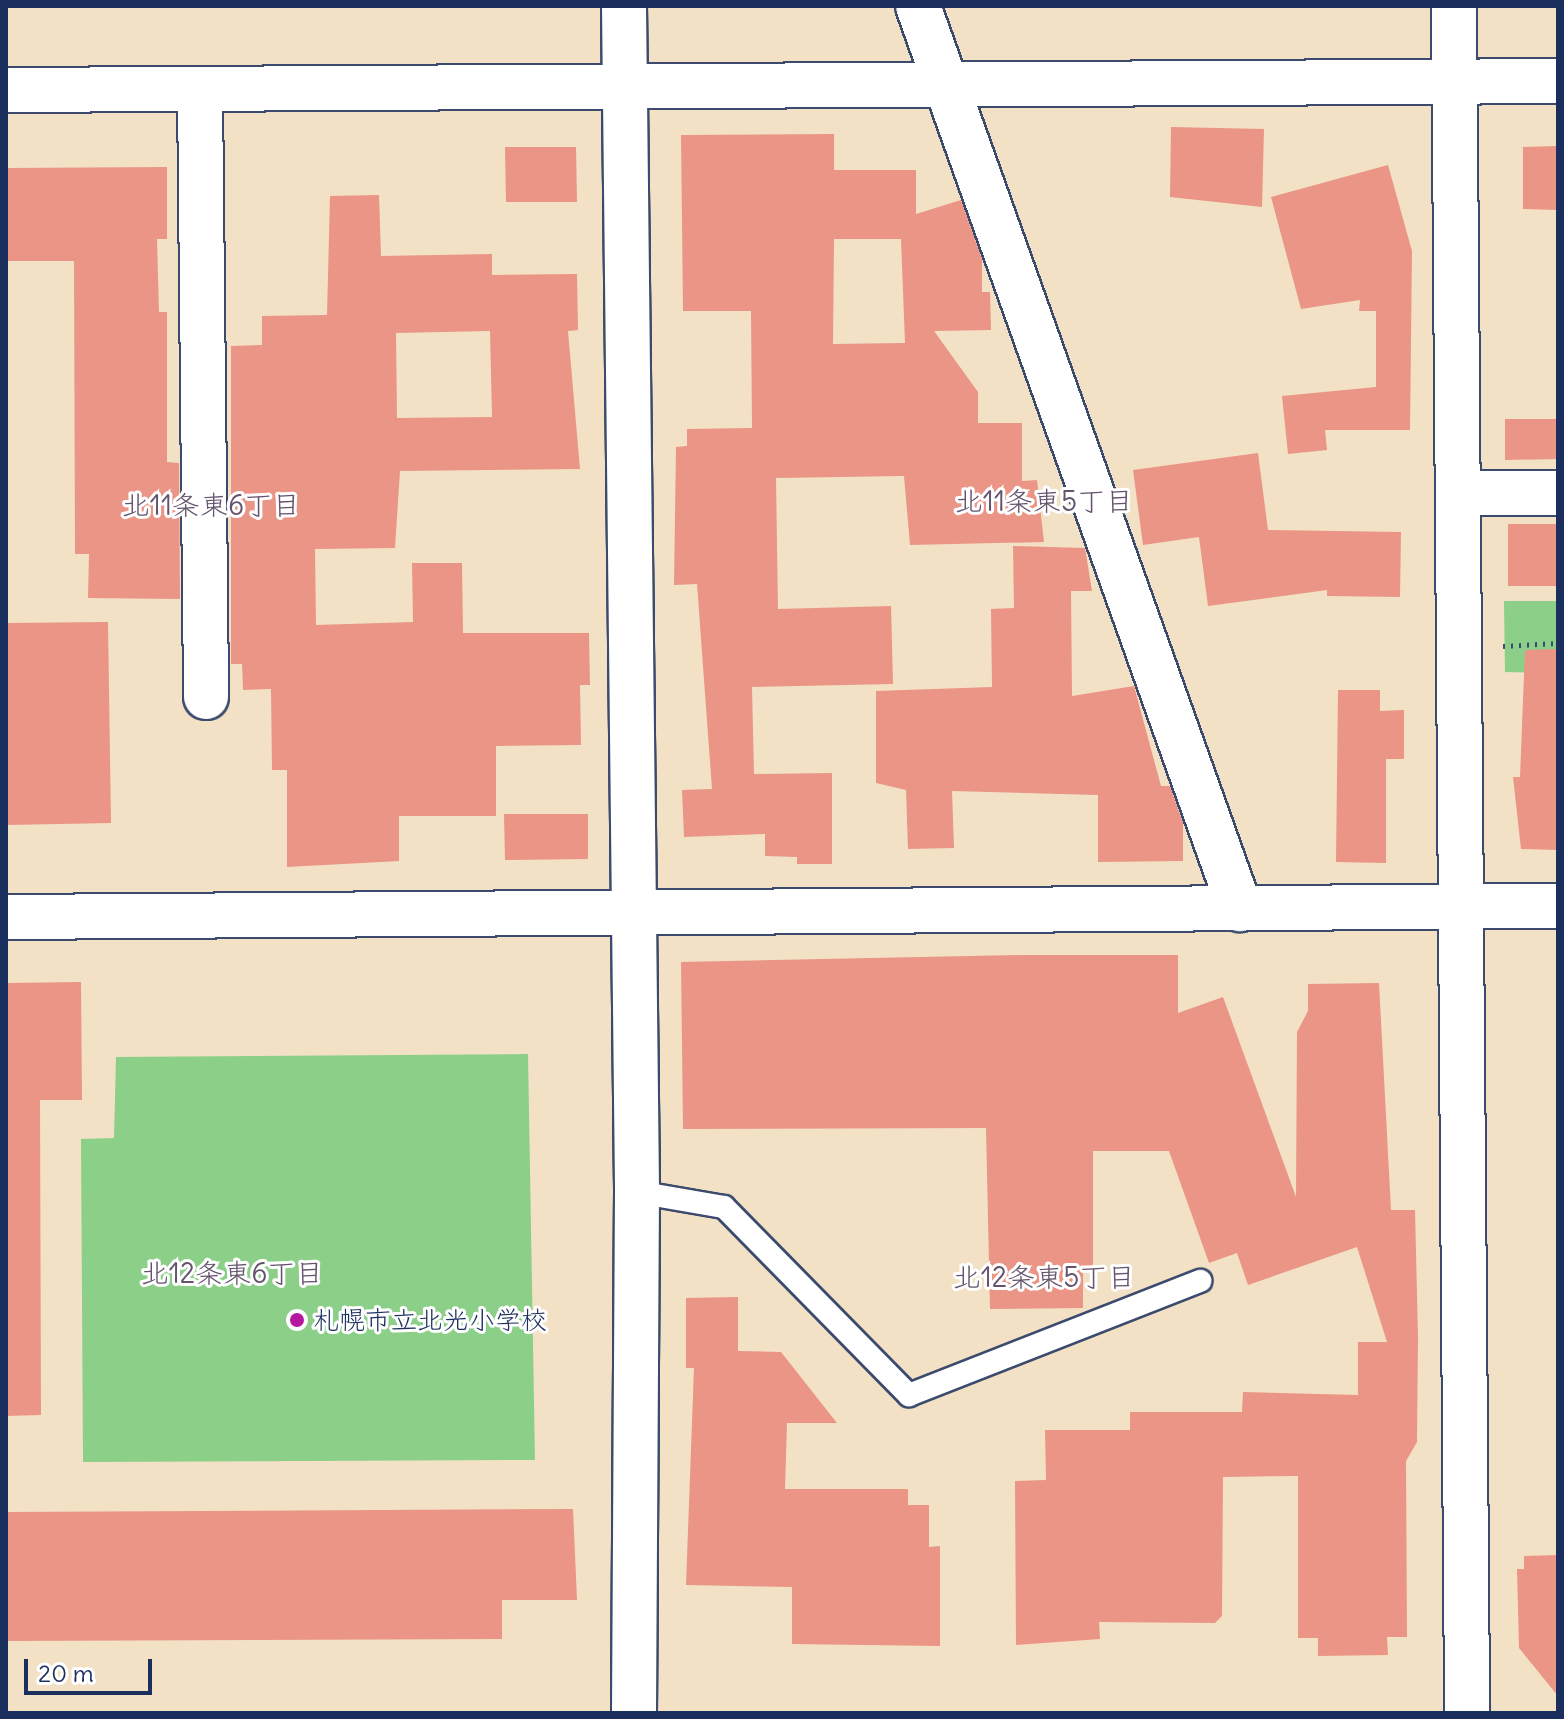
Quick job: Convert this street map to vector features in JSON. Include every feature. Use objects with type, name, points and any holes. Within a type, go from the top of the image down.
[{"type":"street","points":[[624,6],[631,913],[637,1192],[634,1713]]},
{"type":"street","points":[[918,6],[1240,909]]},
{"type":"street","points":[[1454,6],[1467,1713]]},
{"type":"street","points":[[6,90],[944,80],[1558,81]]},
{"type":"street","points":[[200,90],[206,697]]},
{"type":"street","points":[[1460,493],[1558,493]]},
{"type":"street","points":[[6,917],[1460,910],[1558,906]]},
{"type":"lane","points":[[637,1192],[724,1207],[909,1395],[1200,1281]]},
{"type":"path","points":[[1500,646],[1558,643]]},
{"type":"green space","points":[[1504,601],[1558,601],[1558,673],[1505,672]]},
{"type":"green space","points":[[528,1054],[535,1460],[83,1462],[81,1139],[114,1138],[116,1057]]},
{"type":"building","points":[[1171,127],[1264,129],[1262,207],[1170,197]]},
{"type":"building","points":[[834,134],[834,170],[916,170],[916,214],[961,200],[982,259],[982,292],[990,292],[991,330],[934,331],[978,392],[978,423],[1022,423],[1022,481],[1037,480],[1044,542],[910,545],[904,476],[776,478],[778,609],[891,606],[893,684],[752,687],[754,774],[832,773],[832,864],[797,864],[797,857],[765,856],[765,834],[684,837],[682,790],[712,789],[697,584],[674,585],[676,447],[687,446],[687,429],[752,428],[751,311],[683,311],[681,135]],"holes":[[[834,239],[901,239],[905,343],[833,344]]]},
{"type":"building","points":[[1558,146],[1558,210],[1523,209],[1523,147]]},
{"type":"building","points":[[505,147],[576,147],[577,202],[506,202]]},
{"type":"building","points":[[1388,165],[1412,251],[1410,430],[1325,430],[1327,450],[1288,454],[1282,396],[1376,387],[1376,311],[1359,311],[1360,300],[1301,309],[1271,197]]},
{"type":"building","points":[[167,167],[167,239],[157,239],[159,312],[167,312],[167,462],[179,463],[180,599],[88,598],[89,554],[75,554],[74,261],[6,261],[6,168]]},
{"type":"building","points":[[379,195],[381,256],[492,254],[492,275],[577,274],[578,330],[568,331],[580,469],[400,471],[395,548],[315,549],[316,625],[413,622],[412,563],[462,563],[463,633],[589,633],[590,685],[580,685],[581,745],[496,746],[496,816],[399,816],[399,861],[287,867],[287,770],[272,770],[271,689],[243,690],[242,664],[231,664],[231,346],[262,345],[262,316],[327,315],[330,196]],"holes":[[[490,331],[492,417],[397,418],[396,333]]]},
{"type":"building","points":[[1505,419],[1558,419],[1558,459],[1505,460]]},
{"type":"building","points":[[1258,453],[1268,530],[1401,532],[1400,597],[1327,596],[1327,590],[1208,606],[1199,537],[1143,545],[1133,470]]},
{"type":"building","points":[[1508,524],[1558,524],[1558,586],[1508,586]]},
{"type":"building","points":[[1013,546],[1085,548],[1092,591],[1071,591],[1072,696],[1134,686],[1161,786],[1170,786],[1183,823],[1183,861],[1098,862],[1098,795],[952,791],[954,848],[908,849],[906,790],[876,783],[876,691],[992,687],[991,609],[1014,608]]},
{"type":"building","points":[[108,622],[111,823],[6,825],[6,623]]},
{"type":"building","points":[[1558,649],[1558,850],[1521,849],[1513,777],[1520,777],[1525,650]]},
{"type":"building","points":[[1338,690],[1380,690],[1380,711],[1404,710],[1404,759],[1386,759],[1386,863],[1336,862]]},
{"type":"building","points":[[504,814],[588,814],[588,859],[505,860]]},
{"type":"building","points":[[1178,955],[1178,1013],[1223,997],[1296,1197],[1297,1032],[1308,1011],[1308,984],[1379,983],[1391,1210],[1415,1210],[1418,1336],[1417,1442],[1406,1461],[1407,1637],[1387,1637],[1388,1655],[1318,1656],[1318,1638],[1298,1638],[1298,1476],[1223,1477],[1222,1616],[1215,1623],[1099,1622],[1100,1639],[1016,1645],[1015,1481],[1046,1480],[1045,1430],[1130,1430],[1130,1412],[1242,1412],[1243,1392],[1358,1395],[1358,1342],[1387,1342],[1357,1247],[1248,1285],[1237,1253],[1209,1263],[1169,1151],[1093,1151],[1093,1269],[1083,1269],[1083,1308],[990,1309],[986,1128],[683,1129],[681,962]]},
{"type":"building","points":[[81,982],[82,1100],[40,1100],[41,1415],[6,1416],[6,983]]},
{"type":"building","points":[[738,1297],[738,1351],[781,1352],[837,1423],[787,1423],[785,1489],[908,1489],[908,1505],[929,1505],[929,1547],[940,1546],[940,1646],[792,1644],[792,1587],[686,1585],[694,1368],[686,1368],[686,1298]]},
{"type":"building","points":[[573,1509],[577,1600],[502,1600],[502,1639],[6,1641],[6,1512]]},
{"type":"building","points":[[1558,1555],[1558,1696],[1519,1648],[1517,1569],[1524,1569],[1524,1556]]},
{"type":"place","name":"札幌市立北光小学校","points":[[297,1320]]},
{"type":"district","name":"北11条東5丁目","points":[[1044,501]]},
{"type":"district","name":"北11条東6丁目","points":[[211,505]]},
{"type":"district","name":"北12条東6丁目","points":[[232,1273]]},
{"type":"district","name":"北12条東5丁目","points":[[1044,1277]]}]
